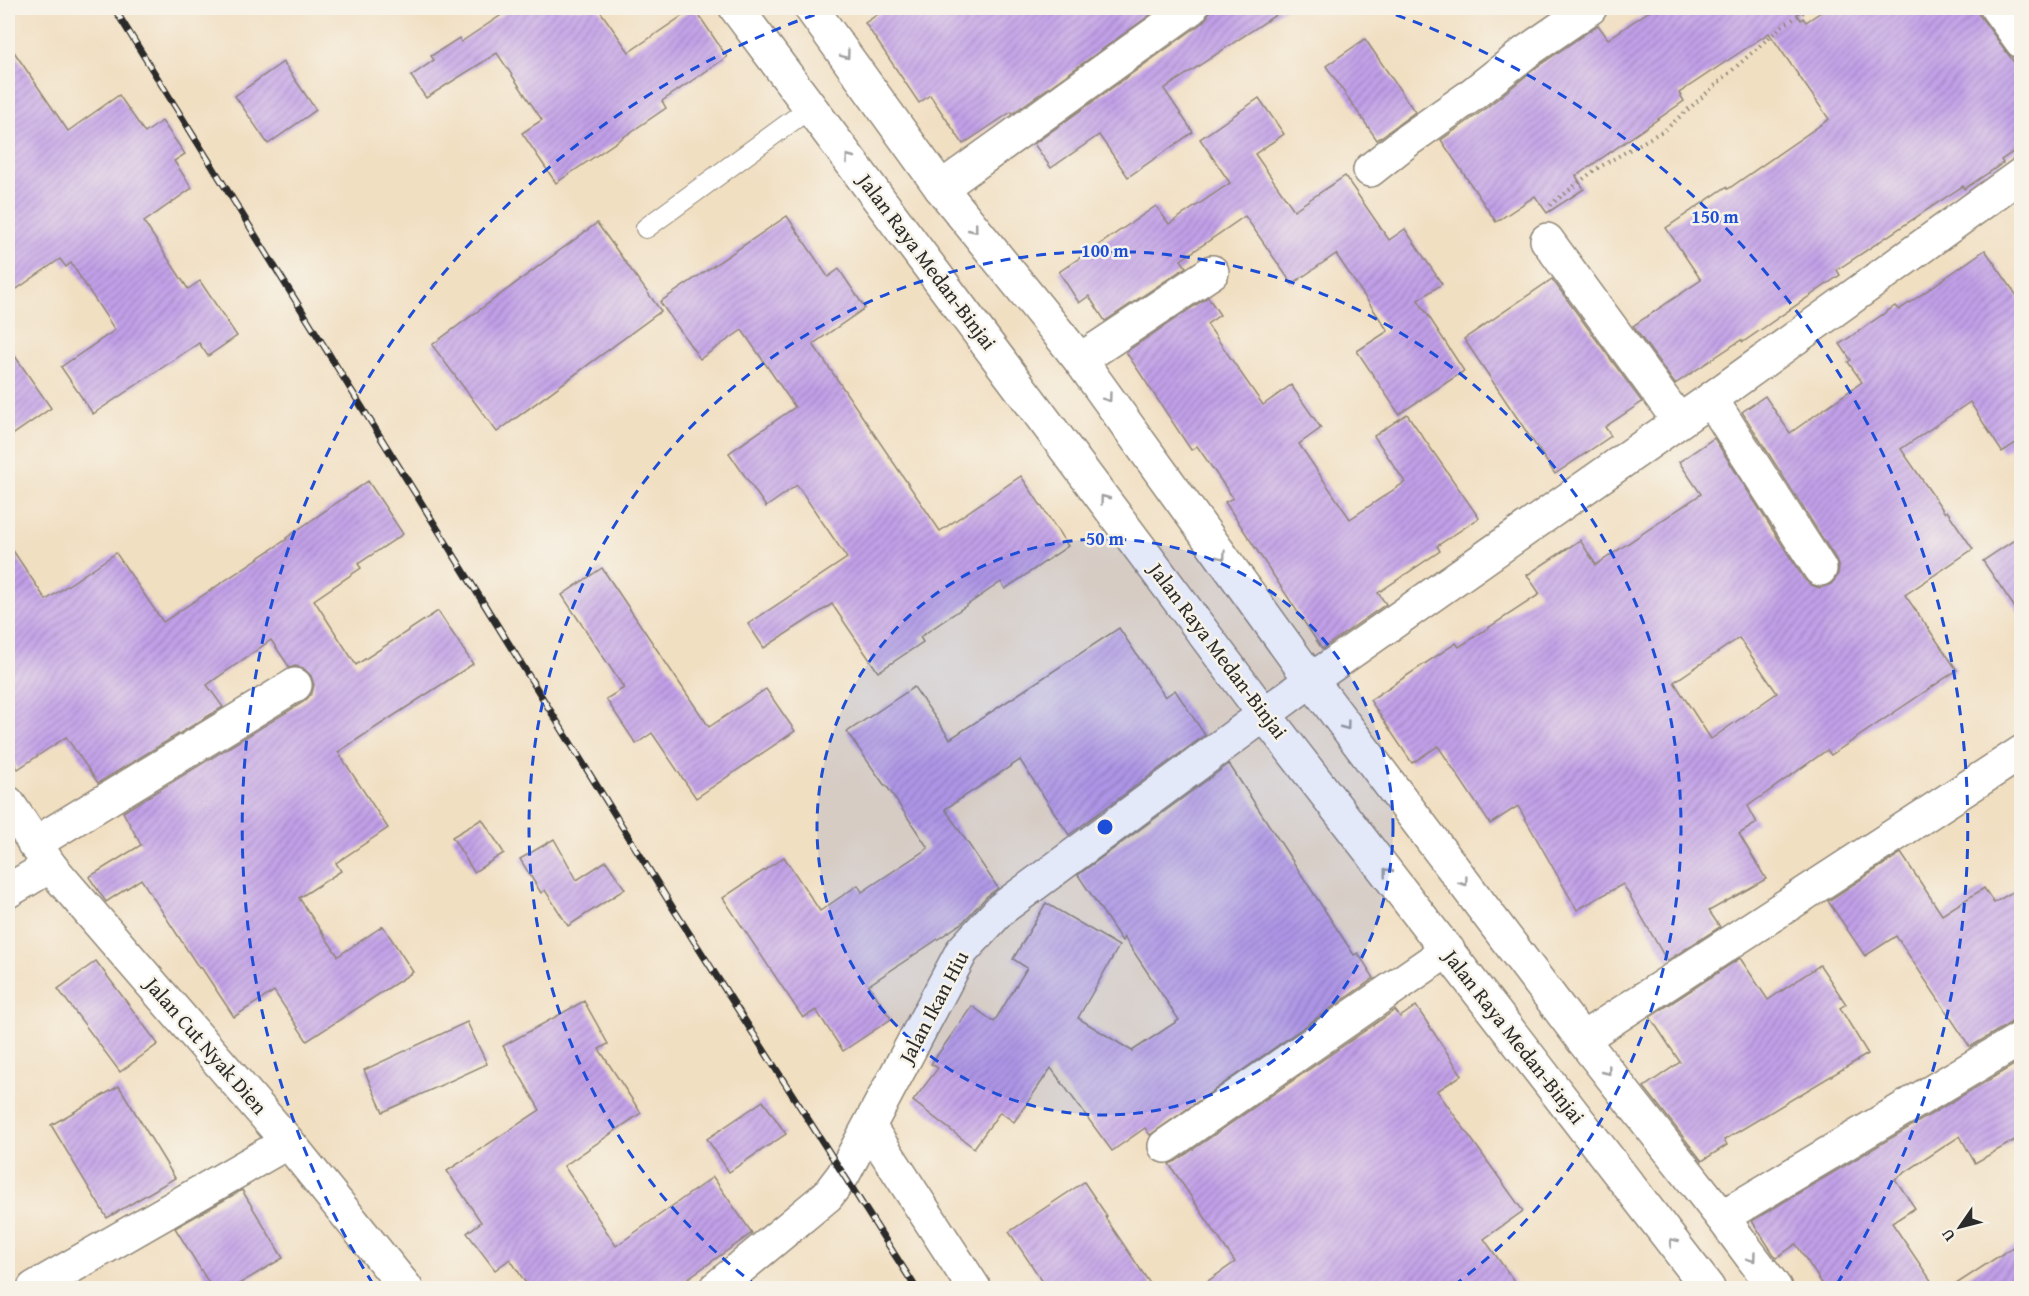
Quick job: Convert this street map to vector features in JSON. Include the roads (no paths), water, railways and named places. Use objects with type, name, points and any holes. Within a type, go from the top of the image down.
[{"type":"street","name":"Jalan Raya Medan-Binjai","points":[[736,8],[1264,714],[1708,1288]]},
{"type":"street","points":[[812,8],[941,188],[1080,360],[1311,680],[1582,1039],[1775,1288]]},
{"type":"street","points":[[941,188],[1191,8]]},
{"type":"street","points":[[1370,170],[1526,52],[1590,8]]},
{"type":"street","points":[[1997,8],[2022,42]]},
{"type":"street","name":"Jalan Ikan Hiu","points":[[716,1288],[827,1196],[843,1175],[962,951],[1001,909],[1311,680],[1711,399],[2022,174]]},
{"type":"street","points":[[1546,240],[1679,421]]},
{"type":"street","points":[[1080,360],[1212,272]]},
{"type":"street","points":[[1711,399],[1820,569]]},
{"type":"street","points":[[8,891],[42,855],[295,685]]},
{"type":"street","points":[[1582,1039],[2022,752]]},
{"type":"street","name":"Jalan Cut Nyak Dien","points":[[8,803],[42,855],[288,1142],[406,1288]]},
{"type":"street","points":[[1165,1146],[1448,950]]},
{"type":"street","points":[[1722,1217],[2022,1038]]},
{"type":"street","points":[[870,1128],[974,1288]]},
{"type":"street","points":[[34,1288],[288,1142]]},
{"type":"lane","points":[[646,228],[811,107]]},
{"type":"railway","points":[[114,8],[671,905],[916,1288]]}]
